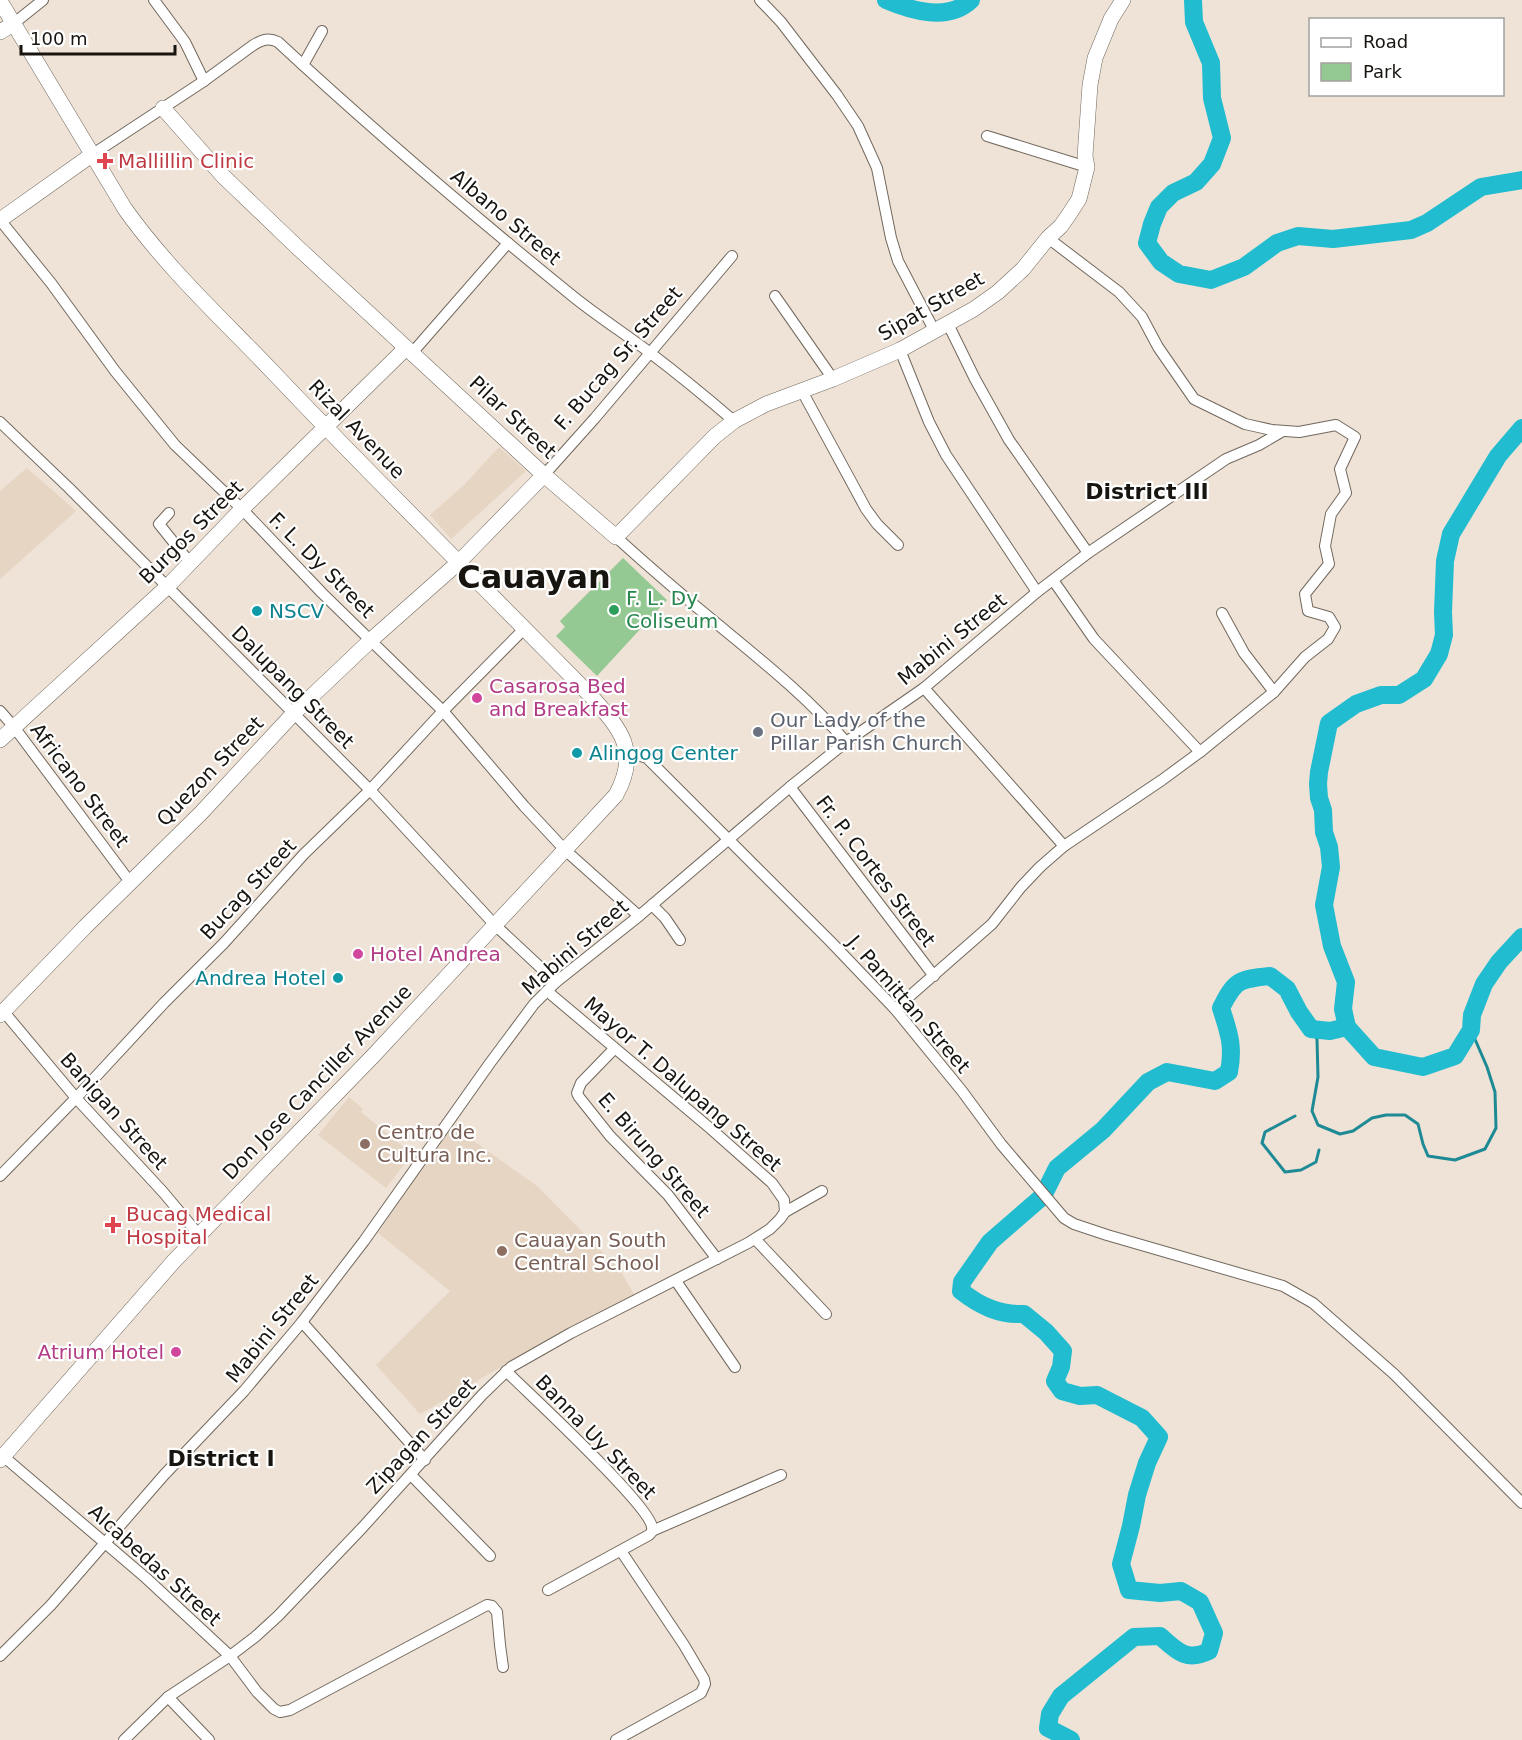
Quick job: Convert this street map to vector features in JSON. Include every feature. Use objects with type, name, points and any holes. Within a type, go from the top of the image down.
[{"type":"main road","name":"Sipat Street","points":[[616,537],[715,436],[734,421],[766,404],[834,379],[900,350],[998,292],[1023,270],[1048,238],[1061,226],[1079,199],[1087,167],[1086,136],[1090,85],[1095,58],[1111,19],[1123,0]]},
{"type":"main road","name":"Rizal Avenue","points":[[0,1],[7,28],[93,154],[125,209],[145,237],[326,427],[613,720],[624,738],[627,755]]},
{"type":"main road","name":"Pilar Street","points":[[163,108],[223,176],[296,246],[544,475],[616,537]]},
{"type":"main road","points":[[0,220],[93,154]]},
{"type":"main road","name":"Burgos Street","points":[[0,740],[167,587],[242,509],[409,350]]},
{"type":"main road","name":"F. Bucag Sr. Street","points":[[458,563],[544,475]]},
{"type":"main road","name":"Quezon Street","points":[[2,1013],[201,813],[293,714],[371,640],[458,563]]},
{"type":"main road","name":"Don Jose Canciller Avenue","points":[[2,1458],[199,1235],[373,1056],[616,795],[627,768],[627,755]]},
{"type":"street","points":[[7,28],[43,0]]},
{"type":"street","points":[[93,154],[204,81],[185,42],[154,0]]},
{"type":"street","points":[[760,0],[781,22],[858,126],[877,168],[898,261],[975,379],[1010,440],[1088,553]]},
{"type":"street","points":[[303,65],[322,32]]},
{"type":"street","name":"Albano Street","points":[[204,81],[259,41],[273,39],[278,42],[411,161],[508,243],[734,421]]},
{"type":"street","points":[[987,136],[1087,167]]},
{"type":"street","name":"F. L. Dy Street","points":[[0,220],[51,283],[115,371],[175,445],[443,711],[524,806],[566,850],[639,916]]},
{"type":"street","points":[[895,1009],[992,924],[1021,887],[1064,846],[1200,752],[1274,692],[1305,657],[1328,639],[1335,627],[1329,617],[1308,611],[1305,594],[1329,564],[1325,546],[1331,514],[1346,493],[1340,469],[1355,437],[1336,425],[1299,432],[1245,424],[1194,399],[1158,347],[1142,317],[1127,300],[1048,238]]},
{"type":"street","points":[[409,350],[508,243]]},
{"type":"street","name":"F. Bucag Sr. Street","points":[[544,475],[732,256]]},
{"type":"street","points":[[775,296],[834,379]]},
{"type":"street","points":[[900,350],[929,422],[946,455],[1037,592]]},
{"type":"street","points":[[802,391],[866,509],[898,545]]},
{"type":"street","name":"Dalupang Street","points":[[0,422],[69,488],[370,790],[495,925],[556,982]]},
{"type":"street","name":"Mabini Street","points":[[0,1656],[51,1605],[164,1475],[244,1391],[302,1322],[534,1004],[556,982],[639,916],[790,787],[846,742],[924,688],[1037,592],[1088,553],[1226,459],[1259,445],[1282,431]]},
{"type":"street","points":[[169,513],[159,524],[190,564]]},
{"type":"street","name":"Pilar Street","points":[[616,537],[666,582],[773,670],[830,723],[846,742]]},
{"type":"street","points":[[1053,580],[1094,639],[1200,752]]},
{"type":"street","points":[[1222,613],[1244,652],[1274,692]]},
{"type":"street","name":"Bucag Street","points":[[0,1176],[224,943],[304,854],[370,790],[443,711],[525,628]]},
{"type":"street","points":[[924,688],[1064,846]]},
{"type":"street","name":"Africano Street","points":[[0,711],[130,882]]},
{"type":"street","points":[[627,755],[638,754],[647,758],[729,839]]},
{"type":"street","name":"Fr. P. Cortes Street","points":[[790,787],[934,976]]},
{"type":"street","name":"J. Pamittan Street","points":[[729,839],[895,1009],[962,1091],[1001,1144],[1064,1218],[1074,1224],[1118,1238],[1284,1286],[1313,1303],[1394,1374],[1522,1503]]},
{"type":"street","points":[[652,905],[680,939]]},
{"type":"street","name":"Mayor T. Dalupang Street","points":[[547,991],[772,1183],[784,1200],[785,1212]]},
{"type":"street","name":"Banigan Street","points":[[2,1013],[199,1235]]},
{"type":"street","name":"E. Birung Street","points":[[614,1049],[581,1083],[577,1093],[610,1136],[668,1195],[717,1258]]},
{"type":"street","name":"Zipagan Street","points":[[124,1740],[168,1697],[255,1637],[302,1592],[511,1366],[755,1239],[780,1219],[785,1212],[822,1191]]},
{"type":"street","points":[[755,1239],[826,1314]]},
{"type":"street","points":[[676,1281],[735,1367]]},
{"type":"street","points":[[302,1322],[425,1460]]},
{"type":"street","name":"Banna Uy Street","points":[[506,1371],[633,1498],[650,1521],[652,1531],[621,1551],[548,1590]]},
{"type":"street","name":"Alcabedas Street","points":[[2,1458],[146,1578],[230,1656],[257,1692],[280,1712],[290,1710],[487,1605],[492,1606],[497,1612],[504,1667]]},
{"type":"street","points":[[411,1474],[490,1556]]},
{"type":"street","points":[[652,1531],[781,1475]]},
{"type":"street","points":[[616,1740],[701,1693],[705,1684],[684,1645],[621,1551]]},
{"type":"street","points":[[168,1697],[209,1740]]},
{"type":"shaded area","points":[[499,447],[526,471],[451,539],[430,515],[464,485]]},
{"type":"shaded area","points":[[27,468],[76,511],[0,579],[0,491]]},
{"type":"shaded area","name":"Centro de Cultura Inc.","points":[[349,1097],[363,1109],[361,1112],[412,1154],[386,1188],[318,1135]]},
{"type":"shaded area","name":"Cauayan South Central School","points":[[451,1125],[537,1186],[620,1270],[635,1296],[530,1350],[420,1414],[376,1365],[450,1291],[378,1233]]},
{"type":"green space","name":"F. L. Dy Coliseum","points":[[623,558],[667,600],[597,676],[556,636],[565,627],[560,621]]},
{"type":"waterway","points":[[886,0],[918,11],[941,13],[962,7],[971,0]]},
{"type":"waterway","points":[[1193,0],[1194,22],[1211,63],[1212,98],[1222,138],[1212,164],[1196,182],[1173,193],[1159,207],[1152,224],[1147,243],[1161,262],[1179,274],[1211,280],[1244,267],[1277,243],[1298,236],[1333,239],[1411,230],[1427,223],[1481,187],[1522,180]]},
{"type":"waterway","points":[[1522,428],[1498,456],[1451,534],[1445,561],[1444,635],[1439,654],[1424,679],[1399,695],[1381,695],[1356,704],[1329,723],[1318,784],[1331,867],[1324,905],[1332,946],[1346,982],[1343,1009],[1347,1027],[1374,1057],[1423,1067],[1455,1056],[1471,1030],[1472,1015],[1484,984],[1499,962],[1522,937]]},
{"type":"waterway","points":[[1071,1740],[1048,1728],[1050,1714],[1061,1696],[1134,1637],[1160,1636],[1182,1653],[1194,1655],[1209,1651],[1214,1633],[1200,1602],[1181,1591],[1160,1593],[1129,1590],[1121,1564],[1137,1495],[1147,1463],[1159,1437],[1142,1418],[1097,1395],[1080,1396],[1062,1391],[1055,1381],[1061,1367],[1063,1351],[1046,1332],[1024,1314],[998,1311],[975,1301],[961,1291],[962,1282],[990,1242],[1043,1196],[1057,1168],[1103,1130],[1148,1082],[1167,1072],[1215,1081],[1229,1072],[1230,1040],[1221,1008],[1234,986],[1251,978],[1270,976],[1287,989],[1311,1029],[1330,1031],[1347,1027]]},
{"type":"waterway","points":[[1311,1029],[1317,1039],[1318,1077],[1312,1111],[1318,1125],[1340,1134],[1353,1131],[1372,1118],[1405,1115],[1418,1124],[1428,1156],[1455,1160],[1485,1149],[1496,1128],[1495,1092],[1471,1030]]},
{"type":"waterway","points":[[1295,1116],[1265,1132],[1262,1143],[1285,1172],[1301,1170],[1316,1162],[1319,1150]]},
{"type":"place","name":"Mallillin Clinic","points":[[105,161]]},
{"type":"place","name":"F. L. Dy Coliseum","points":[[614,610]]},
{"type":"place","name":"NSCV","points":[[257,611]]},
{"type":"place","name":"Casarosa Bed and Breakfast","points":[[477,698]]},
{"type":"place","name":"Our Lady of the Pillar Parish Church","points":[[758,732]]},
{"type":"place","name":"Alingog Center","points":[[577,753]]},
{"type":"place","name":"Hotel Andrea","points":[[358,954]]},
{"type":"place","name":"Andrea Hotel","points":[[338,978]]},
{"type":"place","name":"Centro de Cultura Inc.","points":[[365,1144]]},
{"type":"place","name":"Bucag Medical Hospital","points":[[113,1225]]},
{"type":"place","name":"Cauayan South Central School","points":[[502,1251]]},
{"type":"place","name":"Atrium Hotel","points":[[176,1352]]},
{"type":"district","name":"District III","points":[[1147,491]]},
{"type":"district","name":"Cauayan","points":[[534,577]]},
{"type":"district","name":"District I","points":[[221,1458]]}]
